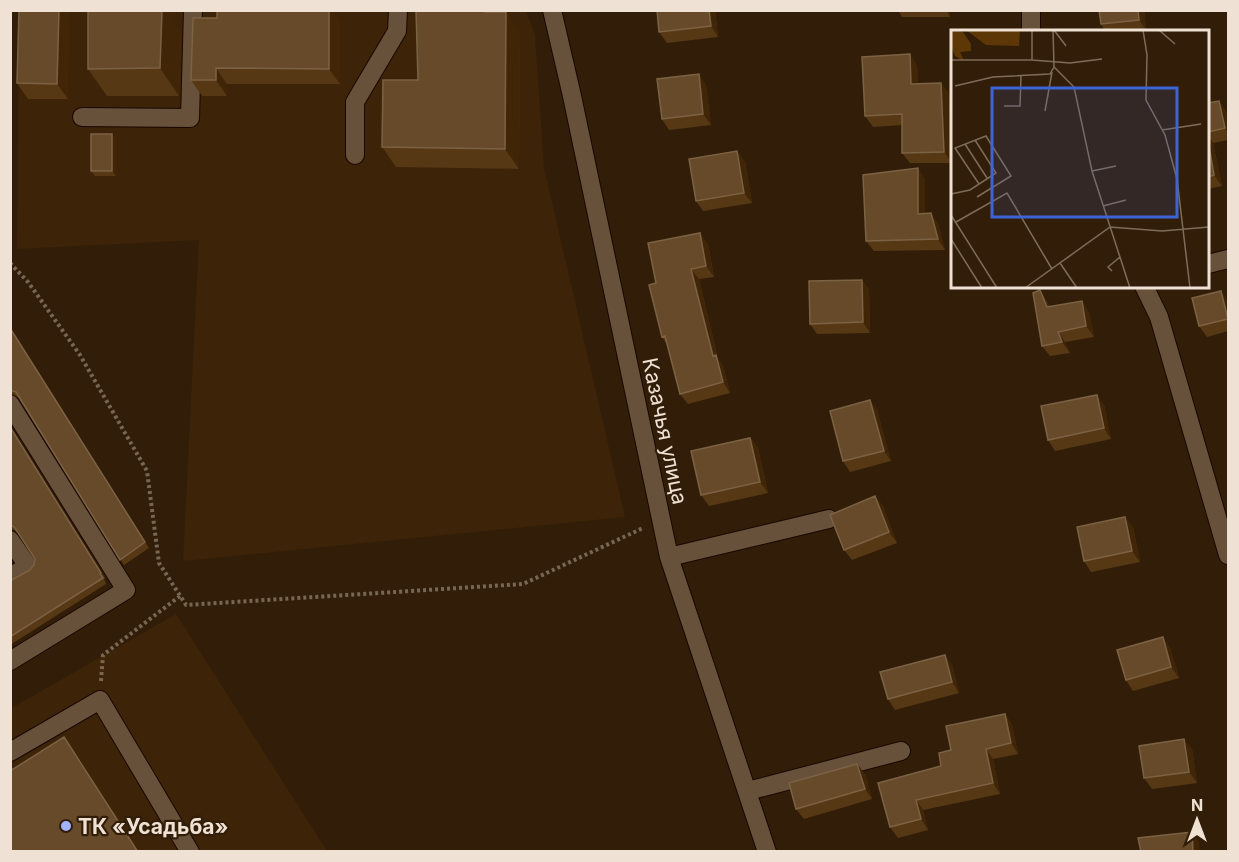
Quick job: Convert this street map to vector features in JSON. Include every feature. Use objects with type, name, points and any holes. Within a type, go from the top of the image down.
[{"type":"street","points":[[82,117],[190,118],[193,10]]},
{"type":"street","points":[[356,155],[356,102],[397,31],[398,10]]},
{"type":"street","name":"Казачья улица","points":[[552,10],[669,557],[767,852]]},
{"type":"street","points":[[1031,10],[1031,30]]},
{"type":"street","points":[[1209,264],[1228,259]]},
{"type":"street","points":[[1145,288],[1159,317],[1228,555]]},
{"type":"street","points":[[10,404],[126,590],[10,661]]},
{"type":"street","points":[[669,557],[829,519]]},
{"type":"street","points":[[10,540],[28,566],[10,577]]},
{"type":"street","points":[[10,752],[100,700],[190,852]]},
{"type":"street","points":[[748,791],[901,751]]},
{"type":"path","points":[[10,263],[28,282],[80,355],[147,471],[159,563],[186,605],[523,584],[660,520]]},
{"type":"path","points":[[100,700],[103,655],[180,596]]},
{"type":"shaded area","points":[[19,11],[526,11],[535,35],[544,168],[625,517],[183,561],[199,240],[17,249]]},
{"type":"shaded area","points":[[176,614],[327,851],[11,851],[10,709]]},
{"type":"building","points":[[19,10],[59,10],[57,84],[17,83]]},
{"type":"building","points":[[88,10],[162,10],[160,68],[88,69]]},
{"type":"building","points":[[217,10],[329,10],[329,69],[216,68],[216,80],[191,80],[193,18],[217,18]]},
{"type":"building","points":[[416,10],[506,12],[505,149],[382,147],[383,80],[418,80]]},
{"type":"building","points":[[657,10],[709,10],[711,26],[659,32]]},
{"type":"building","points":[[1099,10],[1138,10],[1139,20],[1101,24]]},
{"type":"building","points":[[910,54],[911,84],[941,83],[944,152],[902,153],[902,114],[865,116],[862,57]]},
{"type":"building","points":[[699,74],[703,114],[662,119],[657,79]]},
{"type":"building","points":[[1219,101],[1225,128],[1209,132],[1209,103]]},
{"type":"building","points":[[91,134],[112,134],[112,171],[91,171]]},
{"type":"building","points":[[1209,146],[1214,175],[1209,177]]},
{"type":"building","points":[[737,151],[744,193],[696,201],[689,159]]},
{"type":"building","points":[[918,168],[918,214],[931,213],[938,239],[866,241],[863,175]]},
{"type":"building","points":[[700,233],[706,266],[691,269],[713,356],[716,355],[723,382],[680,394],[649,285],[656,283],[648,243]]},
{"type":"building","points":[[862,280],[863,322],[810,324],[809,281]]},
{"type":"building","points":[[1040,290],[1047,307],[1082,301],[1086,326],[1058,332],[1062,342],[1042,346],[1033,293]]},
{"type":"building","points":[[1221,291],[1228,319],[1199,326],[1192,298]]},
{"type":"building","points":[[10,328],[145,542],[120,560],[16,392],[10,390]]},
{"type":"building","points":[[1097,395],[1104,428],[1048,440],[1041,406]]},
{"type":"building","points":[[870,400],[884,451],[843,461],[830,411]]},
{"type":"building","points":[[10,427],[103,578],[10,637],[10,581],[30,570],[35,559],[10,524]]},
{"type":"building","points":[[750,438],[760,482],[701,495],[691,451]]},
{"type":"building","points":[[875,496],[889,532],[844,550],[830,515]]},
{"type":"building","points":[[1125,517],[1132,551],[1084,561],[1077,527]]},
{"type":"building","points":[[1163,637],[1171,667],[1126,680],[1117,650]]},
{"type":"building","points":[[945,655],[952,682],[888,699],[880,672]]},
{"type":"building","points":[[1005,714],[1011,743],[986,749],[993,783],[916,800],[921,819],[890,827],[878,783],[941,766],[939,753],[951,750],[946,726]]},
{"type":"building","name":"ТК «Усадьба»","points":[[64,737],[138,852],[10,852],[10,771]]},
{"type":"building","points":[[1184,739],[1189,772],[1144,778],[1139,746]]},
{"type":"building","points":[[857,764],[865,789],[796,809],[789,783]]},
{"type":"building","points":[[1192,832],[1193,852],[1141,852],[1138,838]]},
{"type":"place","name":"ТК «Усадьба»","points":[[66,826]]}]
